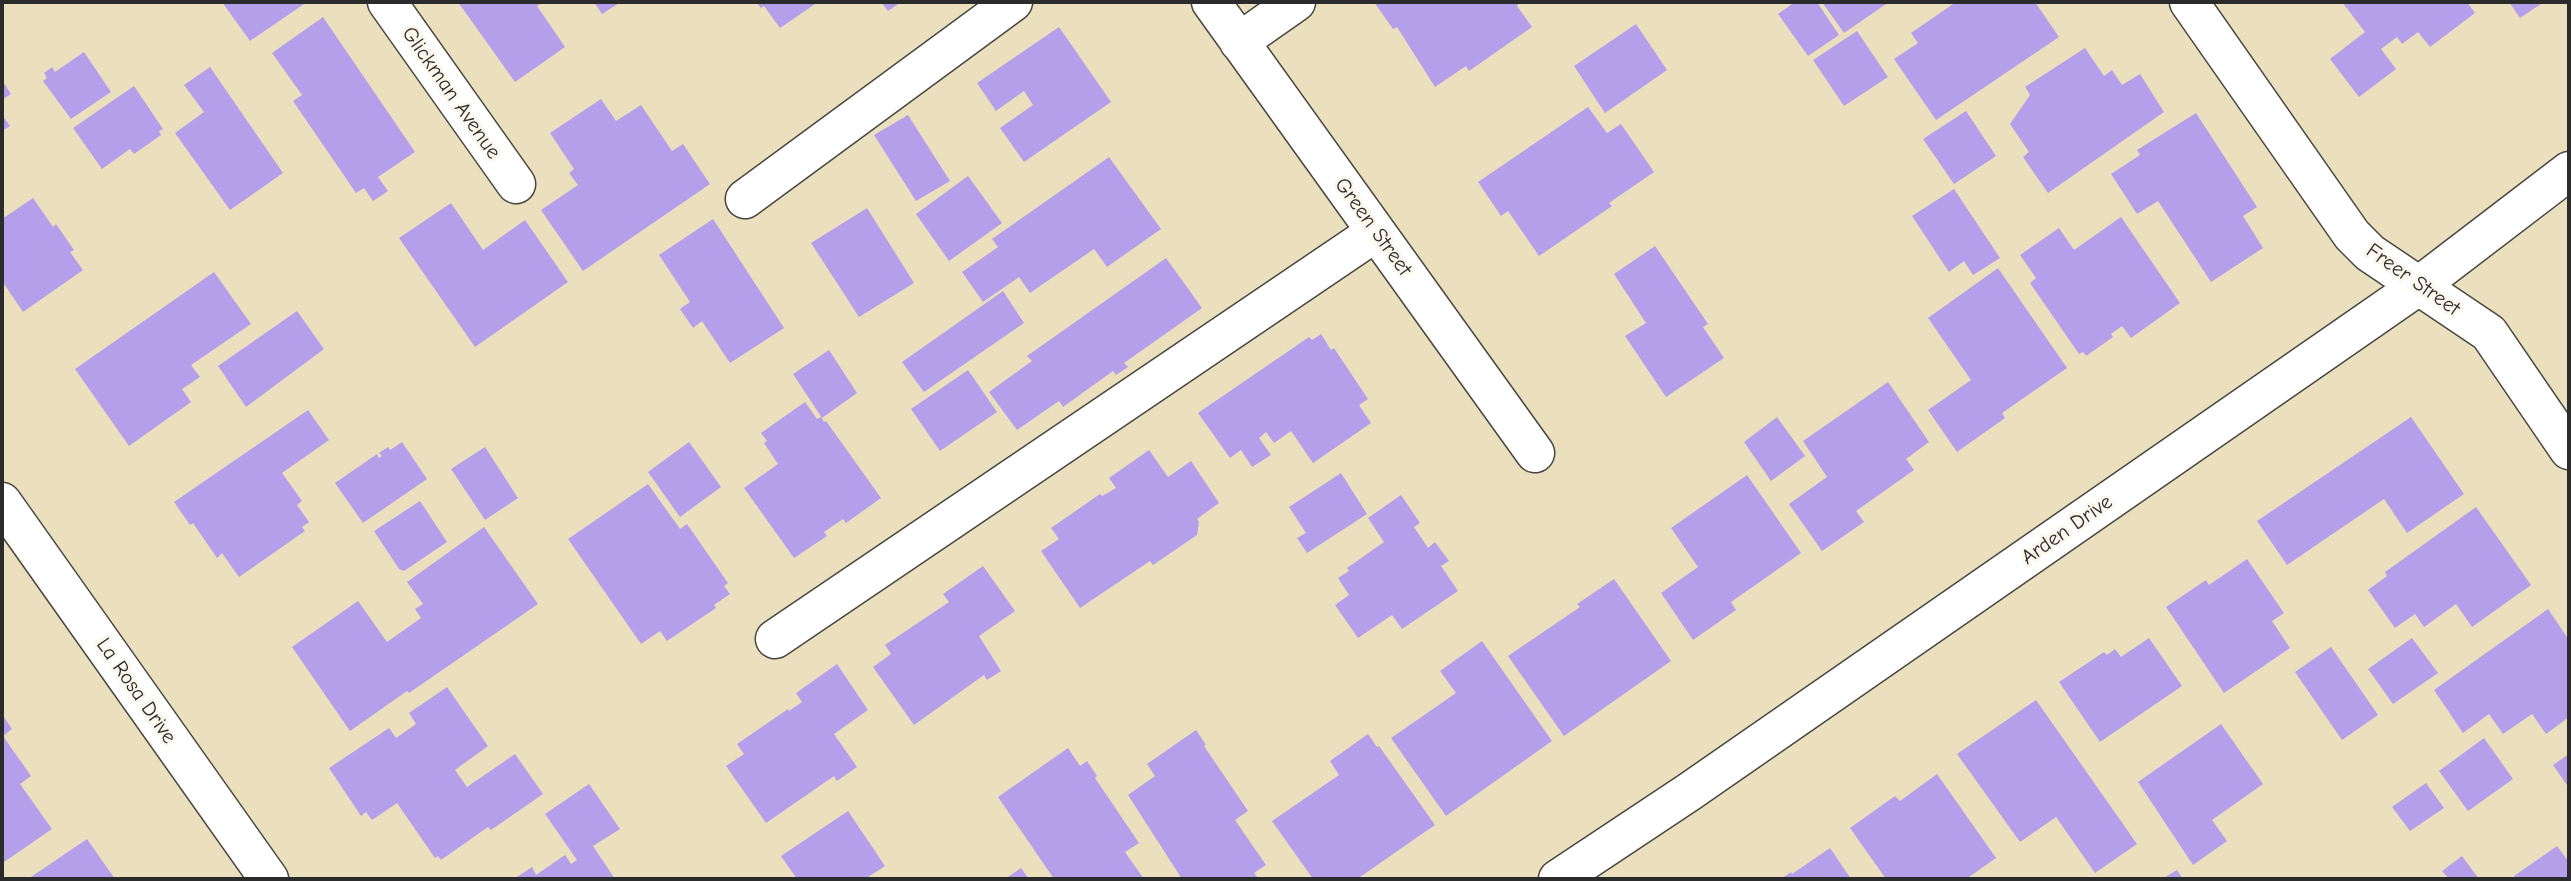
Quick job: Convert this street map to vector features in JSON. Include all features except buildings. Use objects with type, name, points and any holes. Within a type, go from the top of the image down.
[{"type":"street","name":"Glickman Avenue","points":[[387,2],[516,184]]},
{"type":"street","points":[[745,200],[1013,2]]},
{"type":"street","name":"Green Street","points":[[1211,2],[1535,453]]},
{"type":"street","points":[[1239,42],[1296,2]]},
{"type":"street","name":"Freer Street","points":[[2189,2],[2352,235],[2370,253],[2489,333],[2569,450]]},
{"type":"street","name":"Arden Drive","points":[[1558,879],[1689,793],[2420,285],[2569,171]]},
{"type":"street","points":[[775,639],[1376,232]]},
{"type":"street","name":"La Rosa Drive","points":[[2,502],[269,879]]}]
